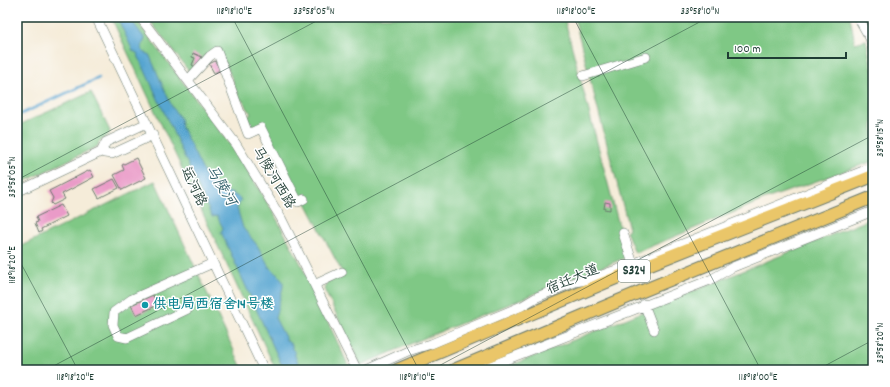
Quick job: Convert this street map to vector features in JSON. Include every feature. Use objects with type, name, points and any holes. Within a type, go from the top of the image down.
[{"type":"main road","name":"宿迁大道","points":[[397,370],[635,270],[873,176]]},
{"type":"main road","name":"S324","points":[[454,370],[647,289],[873,197]]},
{"type":"street","name":"运河路","points":[[96,17],[264,370]]},
{"type":"street","name":"马陵河西路","points":[[140,17],[236,144],[281,218],[316,284],[357,370]]},
{"type":"street","points":[[862,18],[873,50]]},
{"type":"street","points":[[188,80],[210,56],[217,51],[248,134],[261,128],[298,202],[304,199]]},
{"type":"street","points":[[583,76],[646,57]]},
{"type":"street","points":[[17,192],[103,151],[106,142],[147,123]]},
{"type":"street","points":[[103,151],[104,153],[112,154],[152,135]]},
{"type":"street","points":[[366,370],[408,351],[431,344],[522,306],[537,297],[575,282],[591,279],[633,264],[873,167]]},
{"type":"street","points":[[480,370],[644,304],[710,280],[733,267],[873,211]]},
{"type":"street","points":[[623,233],[633,264]]},
{"type":"street","points":[[188,309],[127,338],[118,336],[113,325],[114,312],[132,299],[213,263]]},
{"type":"street","points":[[316,284],[342,272]]},
{"type":"street","points":[[644,304],[654,330]]},
{"type":"green space","points":[[111,17],[134,17],[237,154],[272,210],[302,266],[349,367],[349,370],[276,370]]},
{"type":"green space","points":[[147,17],[564,17],[621,233],[619,234],[627,257],[361,365],[324,289],[327,282],[343,274],[303,197],[299,198],[263,123],[251,129],[247,117],[251,114],[242,99],[240,100],[219,50],[191,74]]},
{"type":"green space","points":[[574,17],[850,17],[855,43],[866,40],[873,72],[873,161],[763,200],[635,253],[626,231],[629,229]]},
{"type":"green space","points":[[91,92],[110,131],[109,134],[99,142],[98,146],[17,185],[17,126]]},
{"type":"green space","points":[[155,181],[243,370],[17,370],[17,248]]},
{"type":"green space","points":[[873,218],[873,370],[500,370]]},
{"type":"water","points":[[117,17],[129,17],[145,39],[142,47],[143,52],[149,54],[172,107],[180,118],[181,126],[207,179],[213,181],[219,188],[241,200],[237,208],[243,228],[257,245],[270,268],[280,277],[283,282],[275,318],[287,341],[292,345],[292,349],[295,352],[295,356],[302,370],[284,370],[221,232],[223,228],[217,216],[212,217],[137,53],[133,51]]},
{"type":"building","points":[[193,53],[202,57],[197,68],[192,65],[195,58],[192,57]]},
{"type":"building","points":[[215,61],[220,70],[214,73],[209,64]]},
{"type":"building","points":[[136,158],[146,178],[122,190],[114,175],[124,170],[122,165]]},
{"type":"building","points":[[90,170],[94,177],[62,194],[65,199],[53,205],[51,203],[53,198],[49,191]]},
{"type":"building","points":[[114,179],[119,188],[99,198],[94,189]]},
{"type":"building","points":[[605,202],[610,203],[610,210],[604,209]]},
{"type":"building","points":[[61,205],[67,216],[41,229],[42,231],[39,233],[35,223],[38,222],[36,217]]},
{"type":"building","name":"供电局西宿舍14号楼","points":[[153,295],[158,305],[136,315],[131,305]]},
{"type":"waterway","points":[[17,116],[99,78]]},
{"type":"place","name":"供电局西宿舍14号楼","points":[[145,305]]},
{"type":"water label","name":"马陵河","points":[[220,186]]}]
